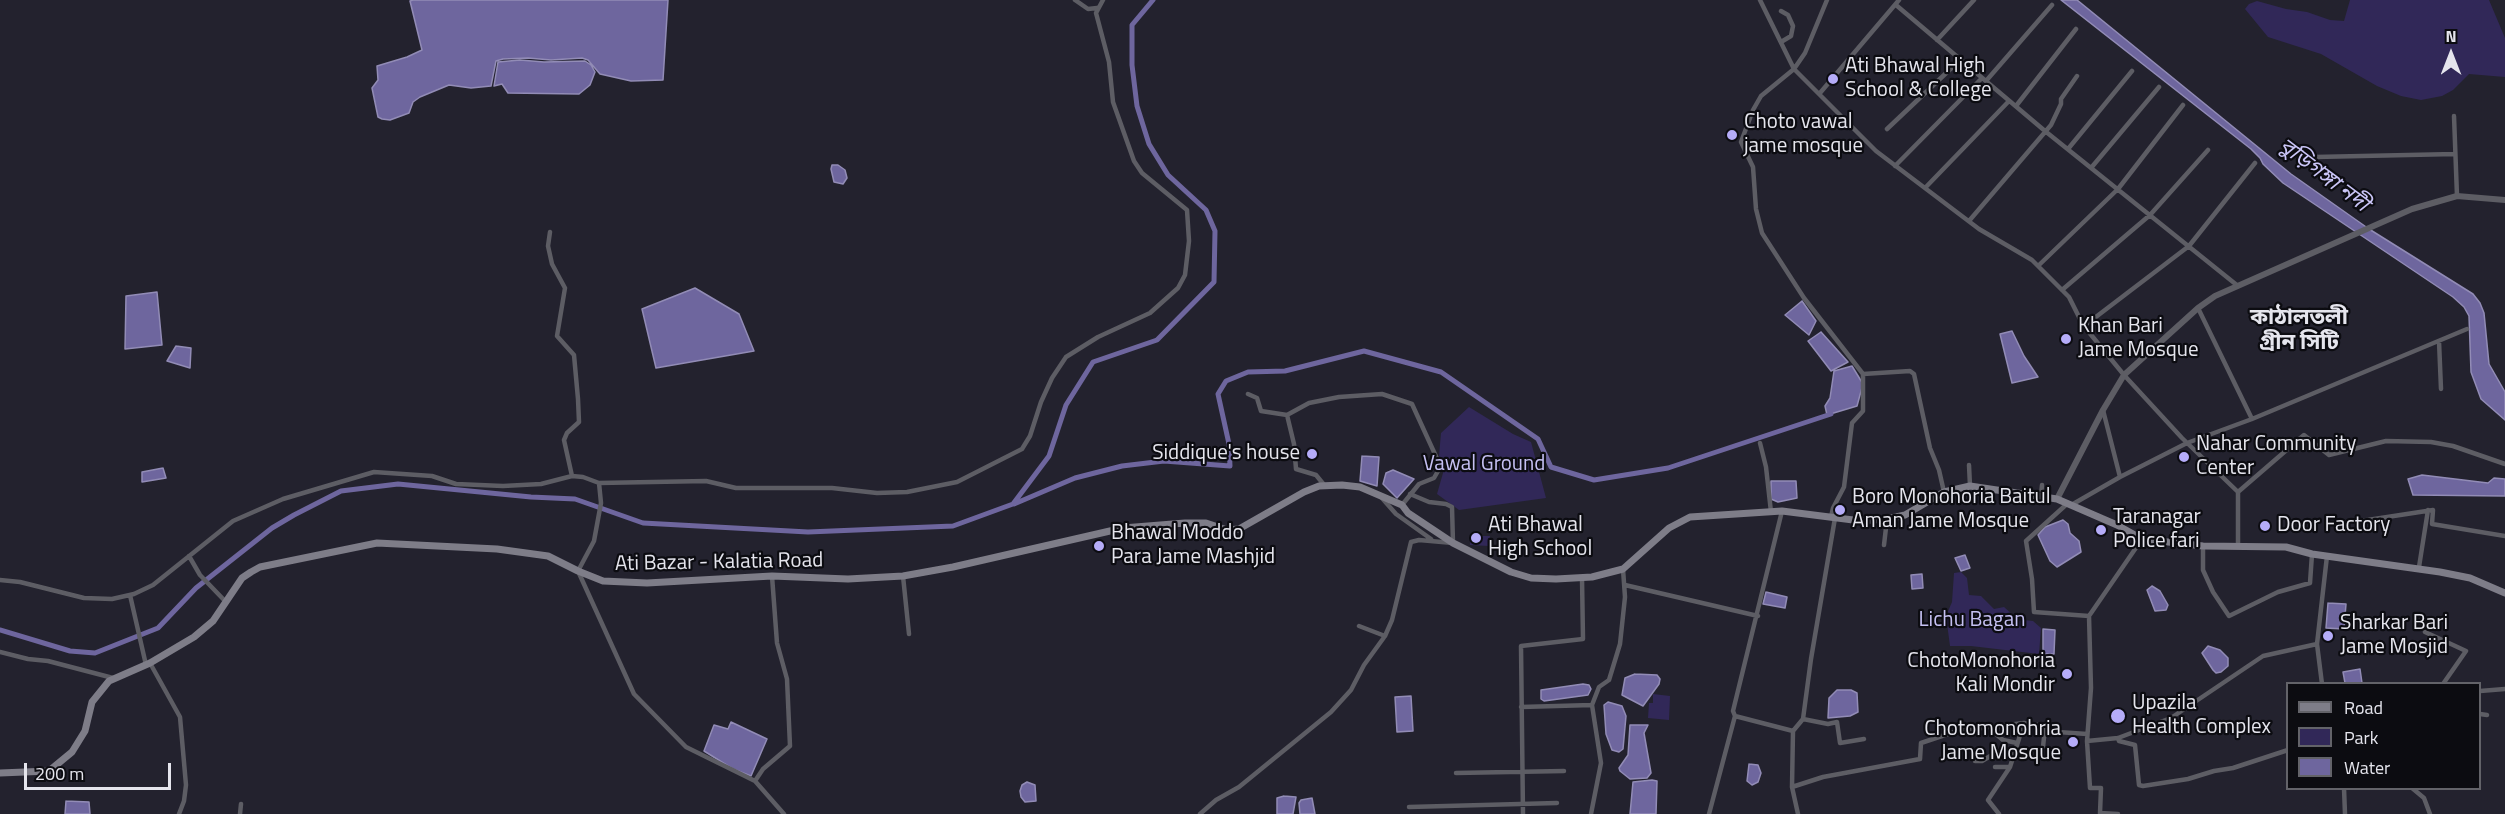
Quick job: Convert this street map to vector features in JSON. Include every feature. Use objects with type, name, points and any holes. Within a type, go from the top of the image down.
[{"type":"main road","name":"Ati Bazar - Kalatia Road","points":[[0,773],[49,771],[72,752],[85,731],[92,702],[113,678],[148,664],[194,637],[213,621],[242,578],[260,567],[377,543],[497,549],[548,556],[578,572],[603,581],[647,583],[772,576],[848,579],[903,576],[1123,528],[1185,522],[1206,523],[1227,530],[1239,529],[1304,492],[1325,486],[1360,486],[1402,505],[1408,513],[1453,543]]},
{"type":"main road","points":[[1453,543],[1510,572],[1532,578],[1582,578],[1623,569],[1670,528],[1690,517],[1782,511],[1861,521],[1887,519],[1905,515],[1944,492],[1970,486],[2041,495],[2071,503],[2140,538],[2203,546],[2286,547],[2312,554],[2419,567],[2470,578],[2505,592]]},
{"type":"street","points":[[1075,0],[1088,9],[1097,8]]},
{"type":"street","points":[[0,580],[20,582],[84,598],[112,599],[130,595],[153,585],[233,521],[261,507],[329,484],[374,472],[432,476],[456,484],[503,486],[541,484],[572,476],[599,483],[706,481],[736,488],[832,488],[877,493],[907,492],[957,482],[1022,449],[1030,436],[1052,378],[1066,357],[1098,337],[1150,313],[1178,288],[1185,275],[1189,233],[1187,210],[1142,173],[1134,160],[1113,102],[1109,62],[1096,14],[1103,0]]},
{"type":"street","points":[[1760,0],[1794,69],[1876,151],[1969,221],[2032,260],[2069,297],[2084,326],[2124,375],[2187,443],[2238,492],[2238,546]]},
{"type":"street","points":[[1798,814],[1792,787],[1793,731],[1803,719],[1833,507],[1844,487],[1852,423],[1863,411],[1863,374],[1804,298],[1760,227],[1753,167],[1744,151],[1743,136],[1761,96],[1794,69],[1805,53],[1827,0]]},
{"type":"street","points":[[1937,40],[1974,0]]},
{"type":"street","points":[[1820,93],[1897,2],[1937,40],[2045,131],[2238,286]]},
{"type":"street","points":[[1895,166],[1984,79],[2052,5]]},
{"type":"street","points":[[1781,11],[1788,15],[1793,26],[1791,36],[1781,42]]},
{"type":"street","points":[[2016,106],[2076,29]]},
{"type":"street","points":[[1887,129],[1960,59]]},
{"type":"street","points":[[2068,149],[2132,71]]},
{"type":"street","points":[[1969,221],[2045,131],[2058,112],[2061,99],[2078,76]]},
{"type":"street","points":[[2091,168],[2159,87]]},
{"type":"street","points":[[1926,188],[2009,100]]},
{"type":"street","points":[[2038,266],[2118,189],[2183,105]]},
{"type":"street","points":[[2454,116],[2457,196]]},
{"type":"street","points":[[2062,290],[2150,215],[2208,150]]},
{"type":"street","points":[[2315,157],[2456,154]]},
{"type":"street","points":[[2084,326],[2189,246],[2255,163]]},
{"type":"street","points":[[2057,499],[2103,410],[2124,375],[2198,308],[2215,296],[2412,208],[2457,196],[2505,200]]},
{"type":"street","points":[[550,232],[548,246],[552,264],[565,288],[557,336],[574,355],[578,399],[579,422],[567,433],[564,440],[572,476]]},
{"type":"street","points":[[2198,308],[2252,419]]},
{"type":"street","points":[[2088,616],[2034,612],[2026,541],[2071,503],[2187,443],[2252,419],[2467,329]]},
{"type":"street","points":[[2439,341],[2441,389]]},
{"type":"street","points":[[1863,374],[1910,371],[1914,374],[1930,448],[1939,470],[1944,492]]},
{"type":"street","points":[[1248,394],[1257,398],[1261,411],[1287,414],[1309,403],[1340,397],[1382,394],[1413,404],[1439,463],[1434,478],[1419,484],[1402,505]]},
{"type":"street","points":[[2103,410],[2118,478]]},
{"type":"street","points":[[1287,414],[1294,444],[1296,469],[1311,472],[1325,486]]},
{"type":"street","points":[[2238,492],[2304,435],[2329,454],[2386,441],[2431,442],[2452,446],[2505,464]]},
{"type":"street","points":[[1760,443],[1766,466],[1771,512]]},
{"type":"street","points":[[1969,465],[1970,486]]},
{"type":"street","points":[[599,483],[601,503],[594,541],[578,572],[634,694],[686,747],[755,781],[784,814]]},
{"type":"street","points":[[2041,495],[2042,484]]},
{"type":"street","points":[[1377,493],[1396,514],[1435,541]]},
{"type":"street","points":[[1200,814],[1216,800],[1239,787],[1331,712],[1350,690],[1392,620],[1411,542],[1419,540],[1453,543],[1452,507],[1410,494]]},
{"type":"street","points":[[2419,567],[2428,510]]},
{"type":"street","points":[[2361,521],[2433,510],[2432,524],[2505,536]]},
{"type":"street","points":[[1709,814],[1735,716],[1733,711],[1782,511]]},
{"type":"street","points":[[1884,545],[1887,519]]},
{"type":"street","points":[[2118,814],[2100,813],[2101,788],[2090,788],[2087,741],[2091,688],[2088,616],[2140,538]]},
{"type":"street","points":[[2203,546],[2203,570],[2213,592],[2229,616],[2278,592],[2310,583],[2312,554]]},
{"type":"street","points":[[189,556],[200,575],[225,601]]},
{"type":"street","points":[[2322,682],[2318,644],[2327,556]]},
{"type":"street","points":[[1591,814],[1600,763],[1592,705],[1599,687],[1610,680],[1620,644],[1625,585],[1623,569]]},
{"type":"street","points":[[755,781],[764,769],[790,746],[787,679],[777,643],[772,576]]},
{"type":"street","points":[[903,576],[909,634]]},
{"type":"street","points":[[1523,814],[1521,646],[1583,639],[1582,578]]},
{"type":"street","points":[[1625,585],[1758,616]]},
{"type":"street","points":[[130,595],[148,664],[180,717],[186,785],[184,801],[179,814]]},
{"type":"street","points":[[1359,626],[1384,636]]},
{"type":"street","points":[[2425,632],[2466,651],[2444,682]]},
{"type":"street","points":[[2087,741],[2118,738],[2171,718],[2264,656],[2318,644]]},
{"type":"street","points":[[0,652],[28,660],[48,661],[113,678]]},
{"type":"street","points":[[2481,691],[2505,688]]},
{"type":"street","points":[[1521,707],[1592,705]]},
{"type":"street","points":[[2481,714],[2487,715]]},
{"type":"street","points":[[1735,716],[1793,731]]},
{"type":"street","points":[[1803,719],[1828,724],[1837,723],[1840,743],[1863,739]]},
{"type":"street","points":[[1792,787],[1823,777],[1920,759],[1921,743],[1941,735],[1976,728],[2024,723],[2058,732],[2087,734]]},
{"type":"street","points":[[1998,814],[1988,800],[2010,767],[2024,723]]},
{"type":"street","points":[[2043,747],[2045,728]]},
{"type":"street","points":[[1997,735],[2003,740],[2017,743]]},
{"type":"street","points":[[2118,738],[2118,741],[2135,745],[2139,785],[2143,786],[2188,780],[2286,751]]},
{"type":"street","points":[[1975,761],[1982,761],[1992,754],[2013,755]]},
{"type":"street","points":[[1995,767],[2010,767]]},
{"type":"street","points":[[1456,774],[1564,771]]},
{"type":"street","points":[[2344,790],[2345,814]]},
{"type":"street","points":[[2413,790],[2424,798],[2430,814]]},
{"type":"street","points":[[1409,807],[1557,803]]},
{"type":"street","points":[[240,814],[241,804]]},
{"type":"green space","points":[[2350,0],[2489,0],[2505,38],[2505,77],[2469,74],[2453,90],[2442,96],[2421,100],[2401,96],[2377,86],[2321,54],[2268,37],[2245,9],[2249,4],[2257,1],[2307,12],[2330,20],[2344,21]]},
{"type":"green space","name":"Vawal Ground","points":[[1469,407],[1513,434],[1531,442],[1546,498],[1459,510],[1437,494],[1443,473],[1439,456],[1441,433]]},
{"type":"green space","points":[[1470,536],[1490,536],[1489,546],[1470,545]]},
{"type":"green space","name":"Lichu Bagan","points":[[1961,572],[1967,578],[1969,595],[1981,596],[1994,609],[2004,607],[2013,615],[2013,623],[2023,620],[2033,621],[2041,628],[2039,654],[1971,646],[1950,646],[1946,616],[1952,602],[1954,573]]},
{"type":"green space","points":[[1653,694],[1670,696],[1669,720],[1648,718],[1649,703],[1653,703]]},
{"type":"water","points":[[668,0],[663,80],[631,81],[600,74],[588,60],[582,58],[503,59],[496,61],[491,86],[471,88],[449,85],[420,97],[413,102],[409,113],[390,120],[382,119],[378,117],[372,88],[378,80],[377,66],[422,50],[410,1]]},
{"type":"water","points":[[2061,0],[2077,0],[2291,174],[2369,229],[2473,294],[2484,313],[2489,364],[2505,392],[2505,420],[2481,399],[2471,372],[2469,316],[2464,307],[2453,297],[2283,183],[2251,149]]},
{"type":"water","points":[[585,61],[595,72],[590,85],[579,94],[508,93],[502,84],[494,86],[498,62]]},
{"type":"water","points":[[832,165],[838,165],[845,170],[847,178],[843,184],[834,182]]},
{"type":"water","points":[[695,288],[739,314],[754,351],[656,368],[642,309]]},
{"type":"water","points":[[157,292],[162,345],[125,349],[126,296]]},
{"type":"water","points":[[1802,301],[1816,321],[1809,335],[1785,315]]},
{"type":"water","points":[[2012,331],[2024,356],[2038,377],[2012,383],[2000,334]]},
{"type":"water","points":[[1821,332],[1848,362],[1831,371],[1808,341]]},
{"type":"water","points":[[176,346],[191,348],[190,368],[167,361]]},
{"type":"water","points":[[1852,366],[1863,384],[1857,406],[1827,415],[1825,406],[1830,398],[1834,371]]},
{"type":"water","points":[[1362,456],[1379,457],[1377,486],[1360,481]]},
{"type":"water","points":[[163,468],[166,478],[142,482],[142,472]]},
{"type":"water","points":[[1393,470],[1414,479],[1397,498],[1383,484],[1386,473]]},
{"type":"water","points":[[2422,475],[2488,483],[2494,478],[2505,479],[2505,496],[2413,495],[2408,479]]},
{"type":"water","points":[[1771,481],[1796,481],[1797,498],[1778,502],[1771,499]]},
{"type":"water","points":[[2063,520],[2068,524],[2070,533],[2079,541],[2081,552],[2057,567],[2050,561],[2038,535],[2045,527]]},
{"type":"water","points":[[1965,555],[1970,568],[1961,571],[1955,558]]},
{"type":"water","points":[[1922,574],[1923,588],[1912,589],[1911,575]]},
{"type":"water","points":[[2152,586],[2160,591],[2168,605],[2166,610],[2155,611],[2147,590]]},
{"type":"water","points":[[1766,592],[1787,597],[1785,608],[1763,604]]},
{"type":"water","points":[[2328,603],[2346,604],[2344,629],[2326,628]]},
{"type":"water","points":[[2043,629],[2055,630],[2054,654],[2043,654]]},
{"type":"water","points":[[2208,646],[2220,650],[2228,658],[2228,666],[2221,672],[2216,673],[2213,670],[2202,653]]},
{"type":"water","points":[[2360,669],[2362,682],[2345,682],[2343,672]]},
{"type":"water","points":[[1635,674],[1657,675],[1660,679],[1659,684],[1643,706],[1622,695],[1625,678]]},
{"type":"water","points":[[1589,685],[1591,689],[1588,695],[1544,701],[1541,699],[1541,690]]},
{"type":"water","points":[[1837,690],[1851,690],[1857,693],[1858,712],[1850,716],[1828,718],[1829,698]]},
{"type":"water","points":[[1411,696],[1413,731],[1397,732],[1395,697]]},
{"type":"water","points":[[1608,702],[1622,706],[1626,716],[1623,749],[1619,752],[1612,750],[1606,734],[1604,705]]},
{"type":"water","points":[[731,722],[767,739],[751,776],[733,769],[704,751],[714,725],[728,729]]},
{"type":"water","points":[[1630,725],[1648,725],[1644,733],[1651,773],[1647,778],[1630,779],[1619,768],[1628,755]]},
{"type":"water","points":[[1749,764],[1758,765],[1761,773],[1758,782],[1752,785],[1747,781]]},
{"type":"water","points":[[1657,781],[1656,814],[1630,814],[1633,782]]},
{"type":"water","points":[[1027,782],[1035,785],[1036,801],[1025,802],[1021,797],[1022,785]]},
{"type":"water","points":[[1296,797],[1293,814],[1277,814],[1277,798]]},
{"type":"water","points":[[1312,798],[1315,814],[1300,814],[1301,800]]},
{"type":"water","points":[[66,801],[89,802],[90,814],[65,814]]},
{"type":"waterway","points":[[0,630],[70,651],[95,653],[158,628],[196,588],[272,528],[341,491],[398,484],[575,499],[643,523],[808,532],[953,526],[1013,504],[1049,456],[1066,405],[1093,362],[1157,340],[1214,282],[1215,231],[1206,210],[1168,175],[1149,144],[1137,106],[1132,65],[1132,25],[1153,0]]},
{"type":"waterway","points":[[1014,504],[1075,478],[1122,466],[1164,461],[1230,466],[1229,444],[1218,394],[1226,381],[1248,372],[1285,371],[1364,351],[1441,372],[1538,439],[1551,467],[1594,480],[1668,468],[1831,414]]},
{"type":"place","name":"Ati Bhawal High School & College","points":[[1833,79]]},
{"type":"place","name":"Choto vawal jame mosque","points":[[1732,135]]},
{"type":"place","name":"Khan Bari Jame Mosque","points":[[2066,339]]},
{"type":"place","name":"Siddique's house","points":[[1312,454]]},
{"type":"place","name":"Nahar Community Center","points":[[2184,457]]},
{"type":"place","name":"Boro Monohoria Baitul Aman Jame Mosque","points":[[1840,510]]},
{"type":"place","name":"Door Factory","points":[[2265,526]]},
{"type":"place","name":"Taranagar Police fari","points":[[2101,530]]},
{"type":"place","name":"Ati Bhawal High School","points":[[1476,538]]},
{"type":"place","name":"Bhawal Moddo Para Jame Mashjid","points":[[1099,546]]},
{"type":"place","name":"Sharkar Bari Jame Mosjid","points":[[2328,636]]},
{"type":"place","name":"ChotoMonohoria Kali Mondir","points":[[2067,674]]},
{"type":"place","name":"Upazila Health Complex","points":[[2118,716]]},
{"type":"place","name":"Chotomonohria Jame Mosque","points":[[2073,742]]},
{"type":"district","name":"কাঠালতলী গ্রীন সিটি","points":[[2299,332]]},
{"type":"water label","name":"বুড়িগঙ্গা নদী","points":[[2323,176]]}]
